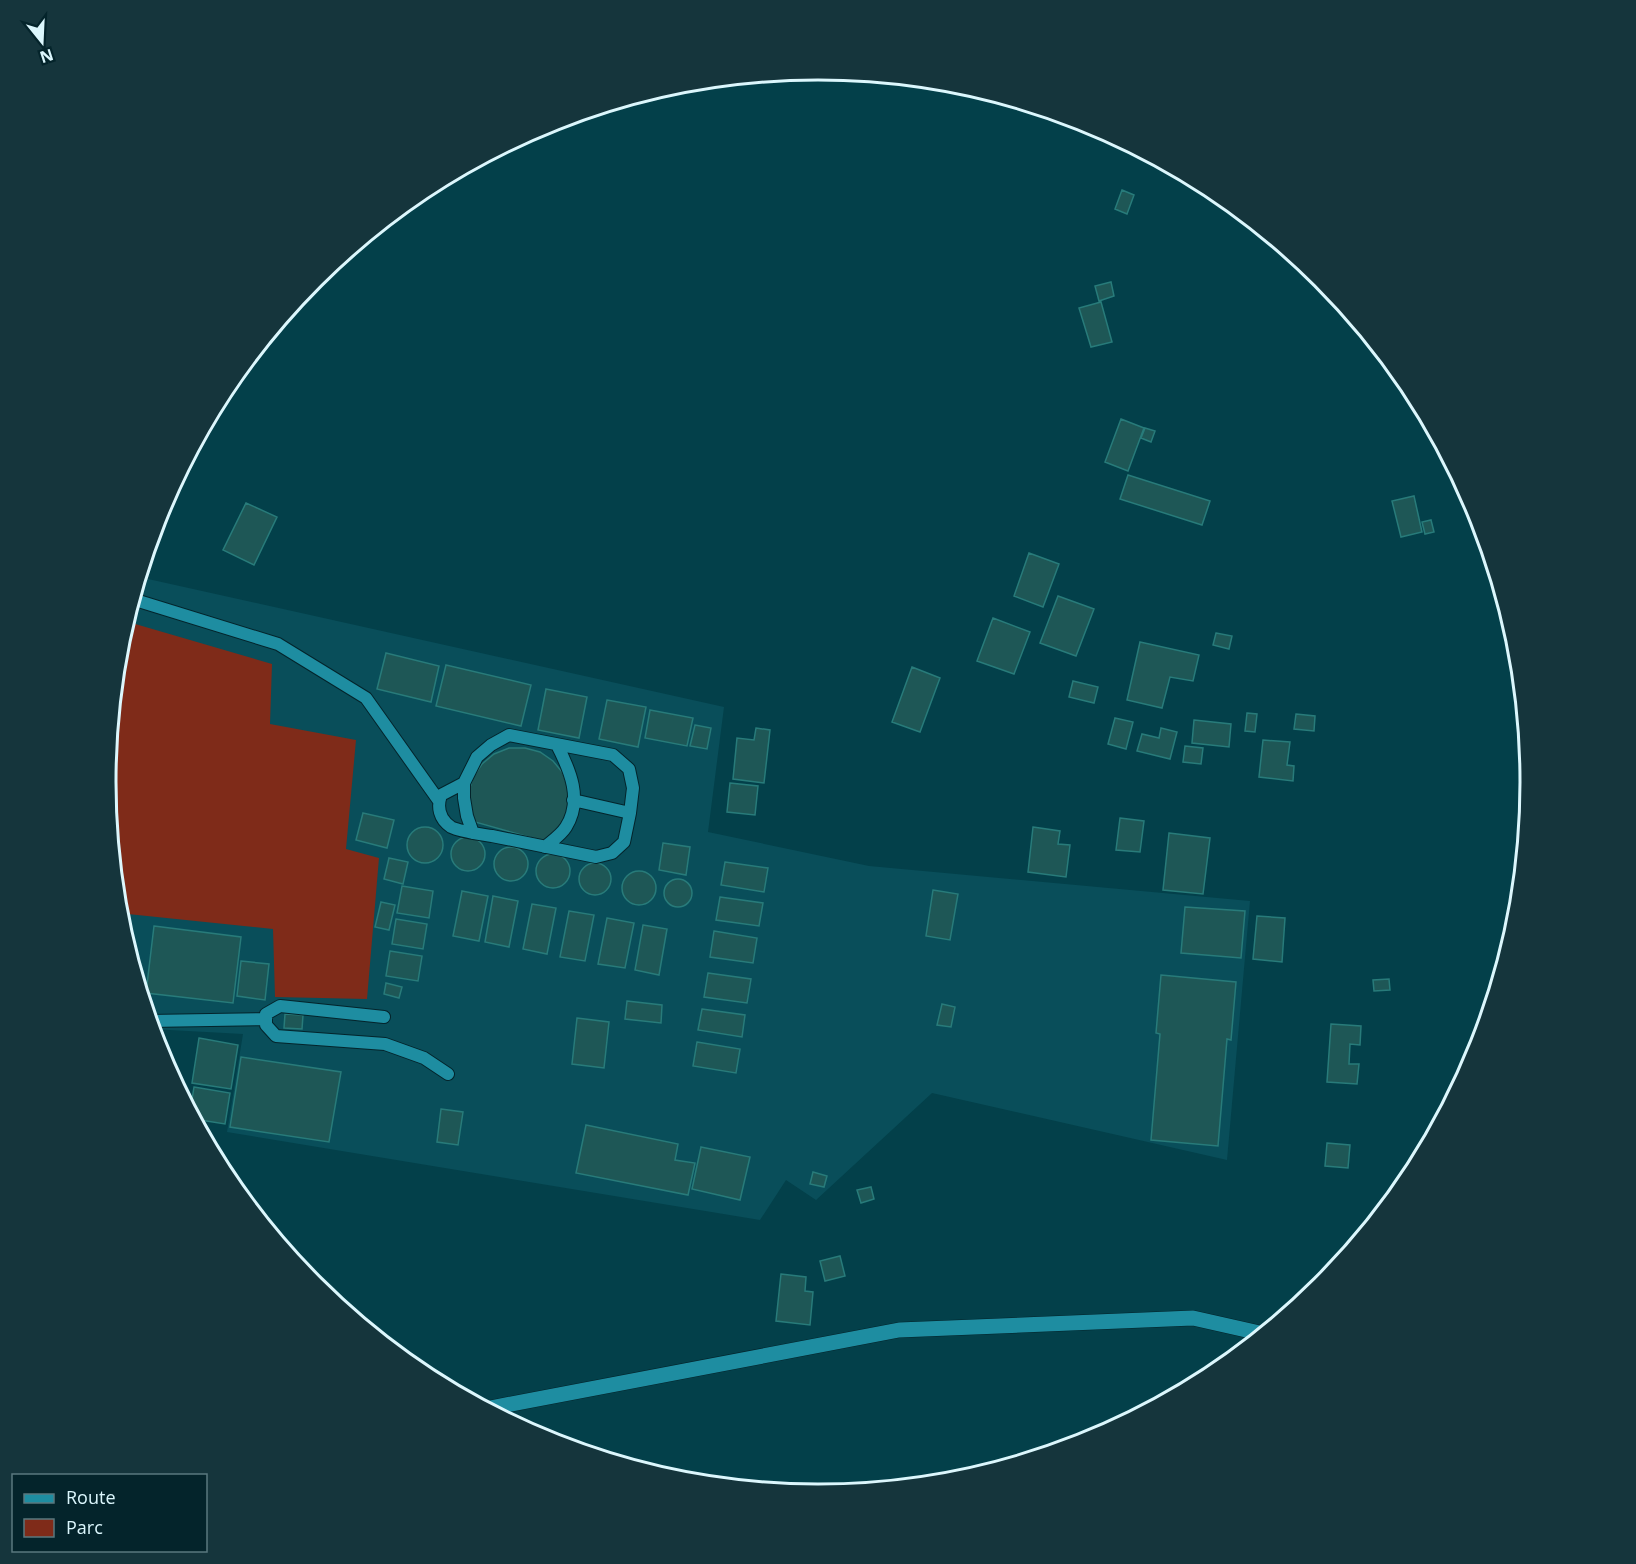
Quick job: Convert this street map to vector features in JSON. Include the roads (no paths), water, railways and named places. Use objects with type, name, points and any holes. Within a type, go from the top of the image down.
[{"type":"street","points":[[496,1406],[899,1330],[1193,1318],[1255,1332]]},
{"type":"lane","points":[[139,601],[278,644],[366,698],[439,801]]},
{"type":"lane","points":[[464,783],[441,795],[439,801],[438,807],[442,819],[452,827],[473,832],[596,857],[612,853],[624,842],[633,788],[629,769],[613,755],[509,735],[491,745],[477,758],[464,783],[467,816],[473,832]]},
{"type":"lane","points":[[545,847],[565,828],[572,813],[574,786],[569,769],[557,745]]},
{"type":"lane","points":[[573,800],[630,813]]},
{"type":"lane","points":[[384,1017],[280,1006],[266,1014],[266,1025],[276,1036],[385,1044],[424,1058],[448,1074]]},
{"type":"lane","points":[[158,1021],[266,1019]]}]
